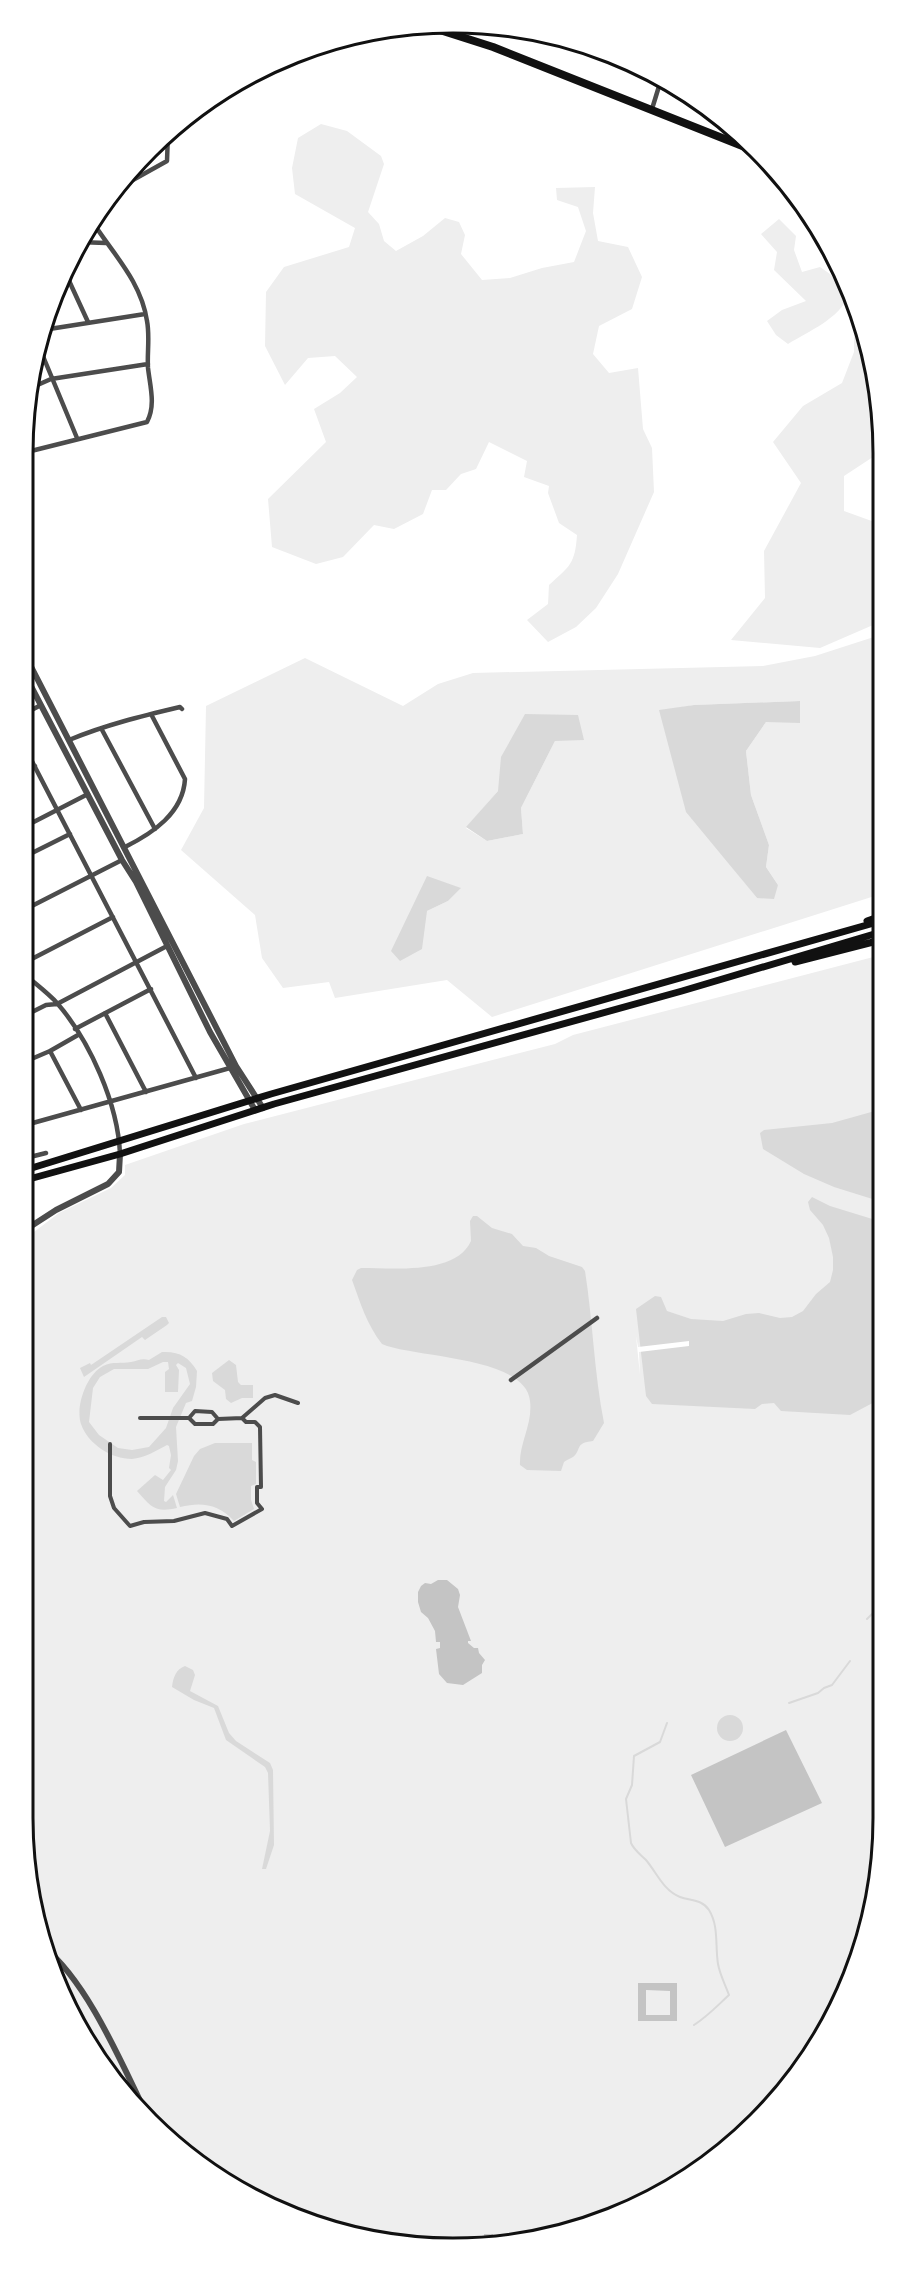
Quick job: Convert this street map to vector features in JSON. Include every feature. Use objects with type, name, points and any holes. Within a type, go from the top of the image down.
[{"type":"main road","points":[[450,33],[493,47],[736,142]]},
{"type":"main road","points":[[807,941],[873,919]]},
{"type":"main road","points":[[33,1168],[253,1099],[873,923]]},
{"type":"main road","points":[[33,1178],[120,1154],[255,1110],[682,991],[873,934]]},
{"type":"main road","points":[[682,991],[873,942]]},
{"type":"street","points":[[652,109],[659,87]]},
{"type":"street","points":[[134,179],[167,161],[168,145]]},
{"type":"street","points":[[33,450],[147,422],[153,411],[148,364],[148,324],[141,295],[121,260],[98,230]]},
{"type":"street","points":[[89,242],[106,243]]},
{"type":"street","points":[[69,283],[88,322]]},
{"type":"street","points":[[52,328],[145,314]]},
{"type":"street","points":[[44,359],[77,438]]},
{"type":"street","points":[[39,384],[51,379],[148,364]]},
{"type":"street","points":[[33,671],[125,847],[230,1068],[253,1099],[263,1108]]},
{"type":"street","points":[[33,690],[122,860],[136,882],[167,945],[236,1065],[253,1099],[255,1110]]},
{"type":"street","points":[[33,709],[41,705]]},
{"type":"street","points":[[69,741],[101,728],[180,707],[183,709]]},
{"type":"street","points":[[125,847],[155,829],[180,805],[185,779],[151,714]]},
{"type":"street","points":[[101,728],[155,829]]},
{"type":"street","points":[[33,762],[196,1078]]},
{"type":"street","points":[[33,823],[88,794]]},
{"type":"street","points":[[33,852],[70,834]]},
{"type":"street","points":[[33,905],[122,860]]},
{"type":"street","points":[[33,957],[113,916]]},
{"type":"street","points":[[33,1012],[46,1005],[57,1004],[167,945]]},
{"type":"street","points":[[33,983],[57,1004],[96,1065],[111,1102],[120,1140],[119,1172],[108,1184],[56,1210],[33,1225]]},
{"type":"street","points":[[75,1029],[151,989]]},
{"type":"street","points":[[105,1013],[146,1092]]},
{"type":"street","points":[[33,1059],[78,1035]]},
{"type":"street","points":[[50,1051],[81,1110]]},
{"type":"street","points":[[33,1123],[230,1068]]},
{"type":"street","points":[[33,1156],[46,1153]]},
{"type":"street","points":[[511,1380],[597,1318]]},
{"type":"street","points":[[140,1418],[189,1418],[195,1424],[213,1424],[218,1419],[242,1418],[266,1398],[275,1395],[298,1403]]},
{"type":"street","points":[[189,1418],[195,1411],[212,1412],[218,1419]]},
{"type":"street","points":[[110,1444],[110,1496],[114,1508],[130,1526],[144,1522],[174,1521],[205,1513],[227,1519],[232,1526],[262,1509],[257,1503],[257,1487],[261,1487],[260,1427],[255,1422],[246,1422],[242,1418]]},
{"type":"street","points":[[59,1962],[88,2000],[139,2097]]},
{"type":"shaded area","points":[[321,124],[347,131],[381,156],[384,164],[368,212],[379,224],[384,241],[396,251],[423,236],[445,218],[459,222],[465,235],[461,254],[482,280],[510,278],[542,268],[574,262],[586,231],[578,207],[557,200],[556,188],[595,187],[593,213],[598,241],[628,247],[642,277],[632,309],[599,326],[593,354],[609,373],[638,368],[643,429],[652,448],[654,492],[618,574],[596,608],[576,627],[548,642],[527,620],[548,604],[549,585],[573,559],[577,535],[559,523],[548,493],[549,486],[524,477],[527,461],[489,442],[476,469],[461,474],[446,490],[432,490],[423,514],[394,529],[374,525],[343,557],[316,564],[272,547],[268,499],[326,442],[314,409],[340,393],[357,377],[335,356],[308,358],[285,385],[265,346],[266,292],[284,267],[349,247],[355,228],[295,194],[292,168],[298,138]]},
{"type":"shaded area","points":[[779,219],[796,236],[794,250],[802,272],[820,267],[836,281],[845,302],[831,318],[788,344],[776,335],[767,321],[782,310],[806,301],[774,270],[777,252],[761,234]]},
{"type":"shaded area","points":[[854,329],[865,371],[872,426],[873,457],[844,476],[844,511],[873,521],[873,625],[820,648],[731,640],[765,598],[764,551],[801,483],[773,442],[803,406],[842,383],[854,352]]},
{"type":"shaded area","points":[[873,637],[873,897],[492,1017],[447,980],[335,998],[329,982],[283,988],[262,958],[255,915],[181,850],[204,808],[206,706],[305,658],[403,706],[438,684],[473,673],[763,666],[815,656]],"holes":[[[800,701],[766,722],[746,751],[751,795],[769,845],[766,867],[778,885],[757,898],[732,867],[660,711],[694,705]],[[578,716],[555,741],[521,808],[523,834],[487,841],[466,828],[498,791]],[[427,877],[460,888],[460,889],[448,901],[427,911]]]},
{"type":"shaded area","points":[[800,701],[800,723],[766,722],[746,751],[751,795],[769,845],[766,867],[778,885],[774,899],[757,898],[686,812],[659,710],[694,705]]},
{"type":"shaded area","points":[[525,714],[578,715],[584,740],[555,741],[521,808],[523,834],[487,841],[466,827],[498,791],[501,757]]},
{"type":"shaded area","points":[[427,876],[461,888],[448,901],[427,911],[422,949],[400,961],[391,951]]},
{"type":"shaded area","points":[[873,957],[873,1818],[865,1900],[859,1927],[841,1979],[817,2028],[802,2051],[769,2095],[750,2115],[730,2134],[686,2167],[639,2195],[614,2206],[562,2224],[535,2230],[453,2238],[371,2230],[318,2216],[267,2195],[220,2167],[176,2134],[137,2095],[104,2051],[76,2004],[55,1953],[41,1900],[33,1818],[33,1233],[59,1213],[111,1188],[125,1175],[125,1165],[244,1124],[555,1044],[573,1035]]},
{"type":"shaded area","points":[[873,1112],[873,1199],[834,1187],[804,1174],[763,1149],[760,1133],[764,1130],[832,1123]]},
{"type":"shaded area","points":[[812,1197],[830,1206],[873,1219],[873,1403],[850,1415],[781,1411],[774,1403],[762,1404],[755,1409],[652,1404],[646,1396],[636,1309],[655,1296],[661,1297],[667,1311],[691,1319],[723,1321],[746,1314],[759,1313],[780,1318],[792,1317],[803,1311],[816,1294],[830,1282],[833,1270],[829,1238],[823,1225],[810,1210],[808,1202]]},
{"type":"shaded area","points":[[473,1216],[477,1216],[492,1228],[512,1234],[523,1246],[536,1248],[549,1256],[582,1267],[585,1271],[604,1423],[593,1441],[583,1443],[573,1457],[564,1462],[561,1471],[527,1470],[520,1465],[530,1409],[530,1401],[524,1386],[510,1375],[490,1367],[382,1344],[368,1321],[352,1280],[357,1270],[361,1268],[422,1267],[452,1260],[463,1252],[471,1241],[470,1221]]},
{"type":"shaded area","points":[[162,1317],[166,1317],[169,1323],[167,1325],[145,1340],[142,1337],[84,1377],[80,1368],[90,1363],[91,1365]]},
{"type":"shaded area","points":[[162,1352],[174,1353],[191,1362],[197,1371],[192,1401],[186,1403],[176,1427],[178,1461],[176,1470],[165,1487],[164,1501],[166,1502],[173,1495],[177,1508],[163,1510],[154,1507],[137,1491],[155,1475],[163,1480],[171,1470],[169,1468],[171,1455],[169,1446],[132,1459],[116,1456],[101,1449],[89,1438],[81,1424],[80,1417],[84,1391],[97,1370],[110,1364],[149,1360]],"holes":[[[168,1362],[169,1369],[165,1372],[165,1392],[178,1392],[179,1370],[176,1365],[178,1363],[186,1368],[190,1384],[173,1408],[166,1428],[149,1447],[132,1450],[118,1448],[99,1435],[89,1422],[93,1388],[100,1377],[114,1369],[148,1369]]]},
{"type":"shaded area","points":[[229,1360],[236,1365],[238,1382],[241,1385],[253,1385],[253,1398],[242,1398],[231,1403],[226,1399],[225,1390],[213,1381],[212,1373]]},
{"type":"shaded area","points":[[215,1443],[252,1443],[252,1460],[256,1462],[256,1484],[251,1486],[251,1500],[254,1509],[234,1521],[222,1511],[209,1506],[180,1507],[176,1494],[194,1456],[200,1449]]},
{"type":"shaded area","points":[[185,1666],[193,1670],[195,1675],[190,1691],[218,1706],[229,1733],[236,1741],[270,1763],[273,1770],[274,1845],[266,1869],[262,1869],[270,1831],[268,1773],[265,1767],[226,1740],[214,1708],[172,1687],[179,1669]]},
{"type":"shaded area","points":[[730,1715],[739,1719],[743,1728],[739,1737],[730,1741],[721,1737],[717,1728],[721,1719]]},
{"type":"pier","points":[[636,1336],[638,1347],[689,1341],[689,1346],[639,1352],[640,1375]]},
{"type":"building","points":[[438,1580],[447,1580],[458,1589],[460,1595],[458,1607],[471,1641],[468,1643],[478,1648],[485,1660],[482,1673],[463,1685],[447,1683],[439,1674],[436,1649],[440,1648],[440,1642],[436,1642],[435,1631],[428,1618],[421,1612],[418,1602],[418,1592],[421,1586]]},
{"type":"building","points":[[786,1730],[822,1803],[725,1847],[691,1775]]},
{"type":"building","points":[[638,1983],[677,1983],[677,2021],[638,2021]],"holes":[[[646,1990],[670,1991],[670,2015],[646,2015]]]},
{"type":"waterway","points":[[867,1619],[873,1613]]},
{"type":"waterway","points":[[789,1703],[818,1693],[832,1685],[850,1661]]},
{"type":"waterway","points":[[667,1723],[660,1742],[634,1756],[632,1785],[626,1799],[631,1843],[634,1848],[669,1890],[680,1897],[703,1904],[712,1916],[718,1964],[729,1995],[694,2025]]}]
